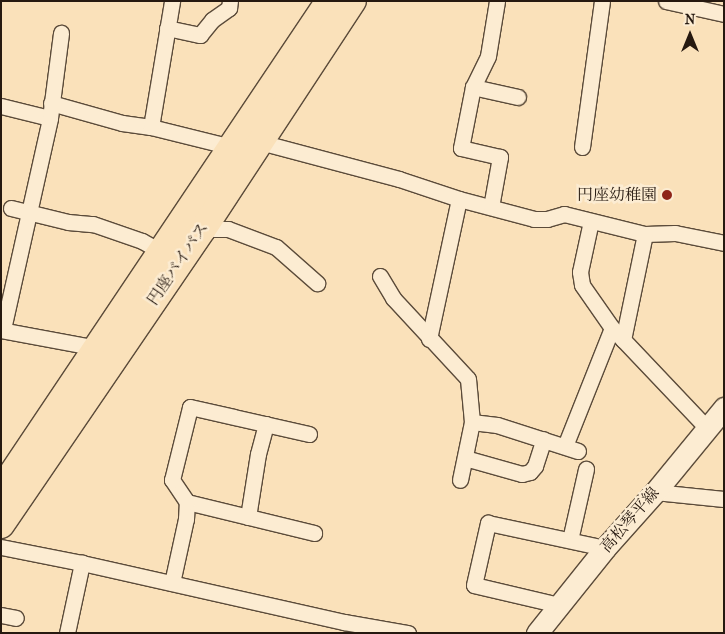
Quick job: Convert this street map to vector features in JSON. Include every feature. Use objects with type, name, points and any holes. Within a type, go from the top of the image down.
[{"type":"highway","name":"円座バイパス","points":[[1,490],[329,1]]},
{"type":"highway","name":"円座バイパス","points":[[1,525],[202,229],[353,1]]},
{"type":"main road","name":"高松琴平線","points":[[537,633],[605,548],[655,492],[724,408]]},
{"type":"street","points":[[151,127],[172,1]]},
{"type":"street","points":[[167,28],[200,35],[212,20],[229,8],[230,1]]},
{"type":"street","points":[[491,207],[500,157],[461,148],[473,87],[488,56],[498,1]]},
{"type":"street","points":[[582,146],[602,1]]},
{"type":"street","points":[[666,1],[690,3],[724,14]]},
{"type":"street","points":[[61,33],[50,110],[27,212],[24,242],[2,329],[97,348]]},
{"type":"street","points":[[473,87],[518,97]]},
{"type":"street","points":[[1,106],[50,110],[151,127],[231,147]]},
{"type":"street","points":[[260,142],[399,179],[459,199],[534,219],[547,219],[564,214],[645,234],[675,233],[724,243]]},
{"type":"street","points":[[430,339],[459,199]]},
{"type":"street","points":[[11,208],[68,222],[93,224],[142,241],[162,252]]},
{"type":"street","points":[[591,222],[580,272],[582,285],[612,328],[707,428]]},
{"type":"street","points":[[202,229],[228,229],[276,247],[317,283]]},
{"type":"street","points":[[623,340],[645,234]]},
{"type":"street","points":[[380,276],[393,298],[468,379],[472,422],[460,480]]},
{"type":"street","points":[[472,422],[496,425],[572,449],[612,328]]},
{"type":"street","points":[[172,583],[186,519],[187,502],[172,480],[190,407],[309,434]]},
{"type":"street","points":[[248,517],[258,454],[266,424]]},
{"type":"street","points":[[465,458],[522,474],[530,472],[535,466],[544,439]]},
{"type":"street","points":[[570,540],[586,469]]},
{"type":"street","points":[[655,492],[724,499]]},
{"type":"street","points":[[187,502],[314,533]]},
{"type":"street","points":[[559,605],[474,585],[488,523],[605,548]]},
{"type":"street","points":[[1,548],[82,563],[344,622],[408,633]]},
{"type":"street","points":[[67,633],[82,563]]},
{"type":"place","name":"円座幼稚園","points":[[667,195]]}]
